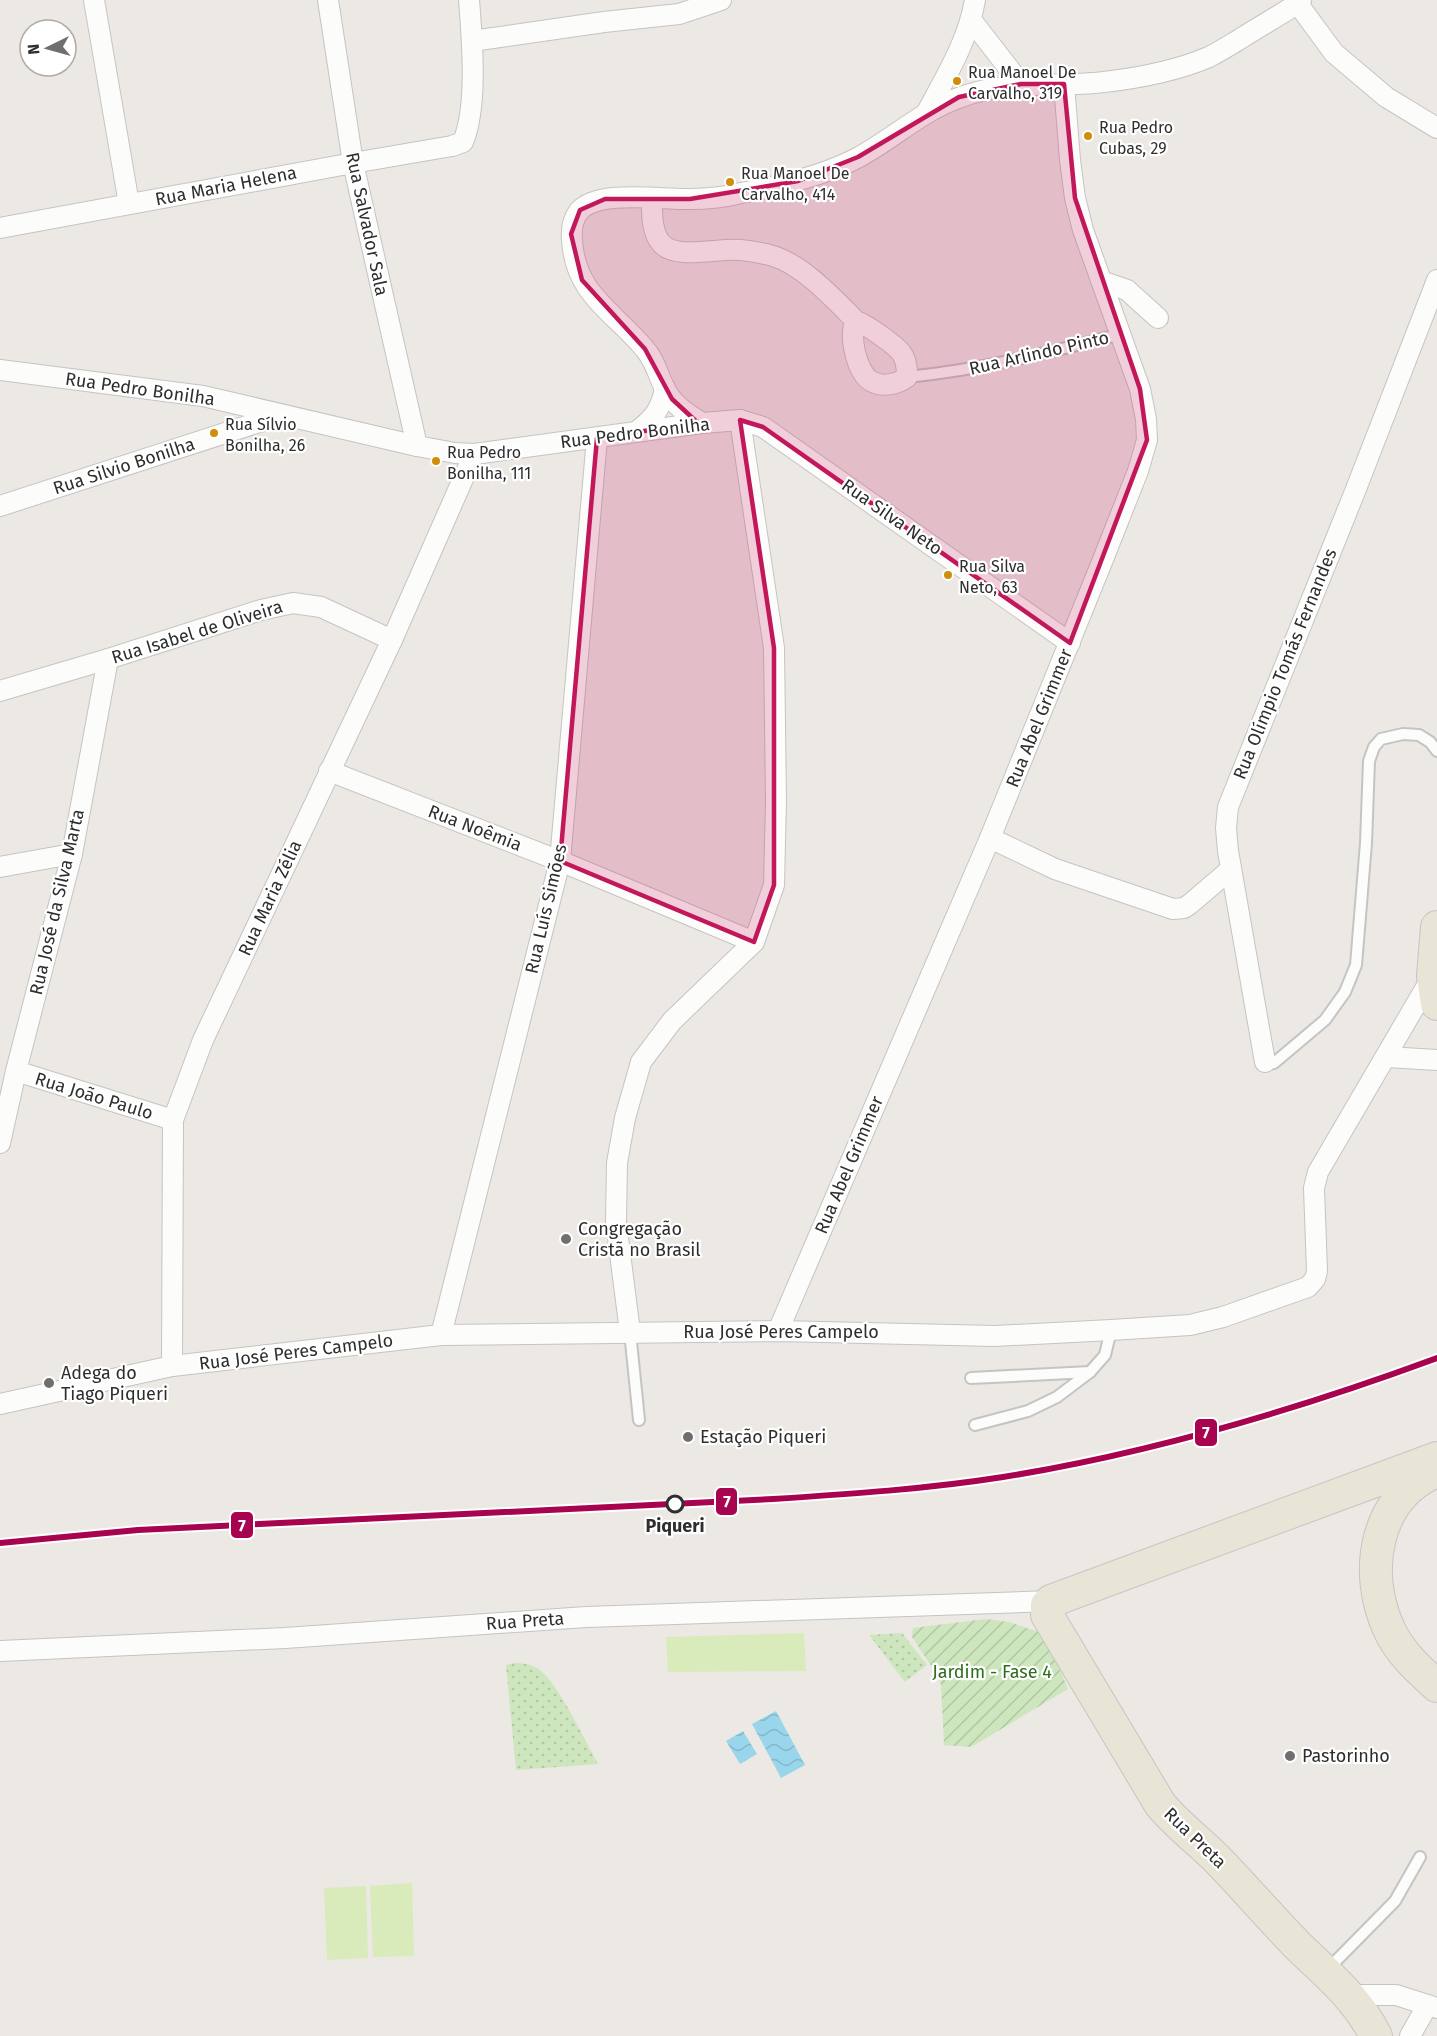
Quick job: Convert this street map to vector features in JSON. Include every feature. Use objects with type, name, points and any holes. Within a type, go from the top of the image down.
[{"type":"main road","points":[[1435,990],[1437,927]]},
{"type":"main road","name":"Rua Preta","points":[[1376,2036],[1367,2017],[1350,1995],[1264,1911],[1214,1856],[1174,1821],[1160,1804],[1040,1606],[1394,1482],[1437,1458]]},
{"type":"main road","points":[[1437,1471],[1417,1481],[1394,1482],[1388,1515],[1378,1543],[1375,1575],[1378,1601],[1390,1632],[1415,1666],[1437,1686]]},
{"type":"street","points":[[94,0],[129,204]]},
{"type":"street","name":"Rua Salvador Sala","points":[[328,0],[352,163],[417,446]]},
{"type":"street","points":[[469,0],[472,41],[679,14],[721,0]]},
{"type":"street","points":[[927,112],[955,60],[972,21],[975,0]]},
{"type":"street","points":[[702,423],[678,406],[664,388],[658,370],[645,348],[596,301],[582,280],[573,257],[573,221],[580,210],[589,204],[605,199],[690,199],[737,194],[798,181],[858,158],[927,112],[959,97],[1021,84],[1100,83],[1134,78],[1177,67],[1210,56],[1298,1],[1334,53],[1386,97],[1437,128]]},
{"type":"street","points":[[972,21],[1021,84]]},
{"type":"street","name":"Rua Maria Helena","points":[[0,228],[452,146],[463,142],[467,132],[471,93],[472,41]]},
{"type":"street","name":"Rua Abel Grimmer","points":[[777,1331],[990,838],[1138,471],[1147,440],[1146,419],[1140,389],[1083,230],[1075,198],[1064,84]]},
{"type":"street","points":[[652,198],[655,232],[661,243],[670,250],[687,252],[740,249],[775,257],[804,273],[856,321],[866,325],[899,350],[906,363],[907,377],[898,382],[885,384],[876,383],[866,377],[854,348],[852,332],[856,321]]},
{"type":"street","name":"Rua Olímpio Tomás Fernandes","points":[[1265,1062],[1226,828],[1228,807],[1437,280]]},
{"type":"street","points":[[1101,281],[1127,290],[1158,318]]},
{"type":"street","name":"Rua Pedro Bonilha","points":[[0,370],[203,396],[455,453],[474,454],[702,423],[740,420]]},
{"type":"street","points":[[636,432],[653,419],[659,410],[664,388]]},
{"type":"street","name":"Rua Silvio Bonilha","points":[[0,506],[282,415]]},
{"type":"street","points":[[630,1332],[616,1222],[617,1163],[625,1118],[641,1062],[672,1021],[754,942],[774,885],[776,801],[774,648],[740,420]]},
{"type":"street","name":"Rua Silva Neto","points":[[740,420],[763,427],[1070,642]]},
{"type":"street","name":"Rua Luís Simões","points":[[441,1335],[560,861],[597,438]]},
{"type":"street","name":"Rua Maria Zélia","points":[[172,1366],[172,1120],[203,1040],[392,640],[474,454]]},
{"type":"street","name":"Rua Isabel de Oliveira","points":[[0,691],[261,610],[293,603],[321,607],[392,640]]},
{"type":"street","name":"Rua José da Silva Marta","points":[[0,1143],[3,1115],[72,854],[108,659]]},
{"type":"street","name":"Rua Noêmia","points":[[329,771],[560,861],[754,942]]},
{"type":"street","points":[[990,838],[1055,869],[1173,909],[1184,908],[1190,904],[1232,869]]},
{"type":"street","points":[[0,867],[72,854]]},
{"type":"street","name":"Rua José Peres Campelo","points":[[0,1404],[172,1366],[441,1335],[777,1331],[995,1336],[1190,1325],[1223,1317],[1308,1287],[1315,1279],[1317,1271],[1313,1202],[1318,1172],[1387,1057],[1435,990]]},
{"type":"street","points":[[1387,1057],[1437,1060]]},
{"type":"street","name":"Rua João Paulo","points":[[16,1071],[172,1120]]},
{"type":"street","name":"Rua Preta","points":[[0,1651],[285,1638],[586,1617],[1040,1606]]},
{"type":"street","points":[[1350,1995],[1396,1995],[1432,2007],[1410,2036]]},
{"type":"lane","name":"Rua Arlindo Pinto","points":[[907,377],[1004,362],[1121,334]]},
{"type":"lane","points":[[1265,1062],[1274,1064],[1325,1020],[1345,992],[1356,965],[1366,843],[1369,761],[1374,747],[1381,739],[1403,734],[1419,735],[1430,742],[1437,751]]},
{"type":"lane","points":[[975,1425],[1028,1411],[1057,1397],[1090,1372],[1105,1355],[1111,1330]]},
{"type":"lane","points":[[630,1332],[639,1420]]},
{"type":"lane","points":[[971,1378],[1090,1372]]},
{"type":"lane","points":[[1325,1972],[1395,1902],[1420,1857]]},
{"type":"highlighted area","points":[[1021,84],[1064,84],[1075,198],[1140,389],[1147,440],[1070,643],[763,427],[740,420],[774,648],[774,885],[754,942],[560,861],[597,438],[698,423],[672,399],[645,349],[582,280],[571,234],[580,210],[605,199],[690,199],[798,181],[858,157],[959,97]]},
{"type":"green space","name":"Jardim - Fase 4","points":[[986,1619],[1009,1622],[1045,1634],[1068,1689],[971,1747],[944,1745],[941,1685],[939,1678],[912,1637],[913,1628]]},
{"type":"green space","points":[[804,1633],[806,1671],[668,1672],[666,1637]]},
{"type":"green space","points":[[902,1633],[927,1665],[905,1682],[869,1635]]},
{"type":"green space","points":[[514,1663],[532,1666],[545,1675],[562,1698],[598,1764],[516,1770],[506,1665]]},
{"type":"green space","points":[[412,1883],[414,1956],[373,1957],[370,1886]]},
{"type":"green space","points":[[366,1886],[368,1958],[327,1960],[324,1888]]},
{"type":"water","points":[[776,1711],[805,1765],[781,1778],[752,1724]]},
{"type":"water","points":[[743,1731],[757,1754],[740,1764],[726,1741]]},
{"type":"transit line","name":"7","points":[[0,1543],[138,1530],[773,1499],[946,1485],[1059,1467],[1169,1443],[1331,1395],[1437,1358]]},
{"type":"place","name":"Rua Manoel De Carvalho, 319","points":[[957,81]]},
{"type":"place","name":"Rua Pedro Cubas, 29","points":[[1088,136]]},
{"type":"place","name":"Rua Manoel De Carvalho, 414","points":[[730,182]]},
{"type":"place","name":"Rua Sílvio Bonilha, 26","points":[[214,433]]},
{"type":"place","name":"Rua Pedro Bonilha, 111","points":[[436,461]]},
{"type":"place","name":"Rua Silva Neto, 63","points":[[948,575]]},
{"type":"place","name":"Congregação Cristã no Brasil","points":[[566,1239]]},
{"type":"place","name":"Adega do Tiago Piqueri","points":[[49,1383]]},
{"type":"place","name":"Estação Piqueri","points":[[688,1437]]},
{"type":"place","name":"Piqueri","points":[[675,1504]]},
{"type":"place","name":"Pastorinho","points":[[1290,1756]]}]
